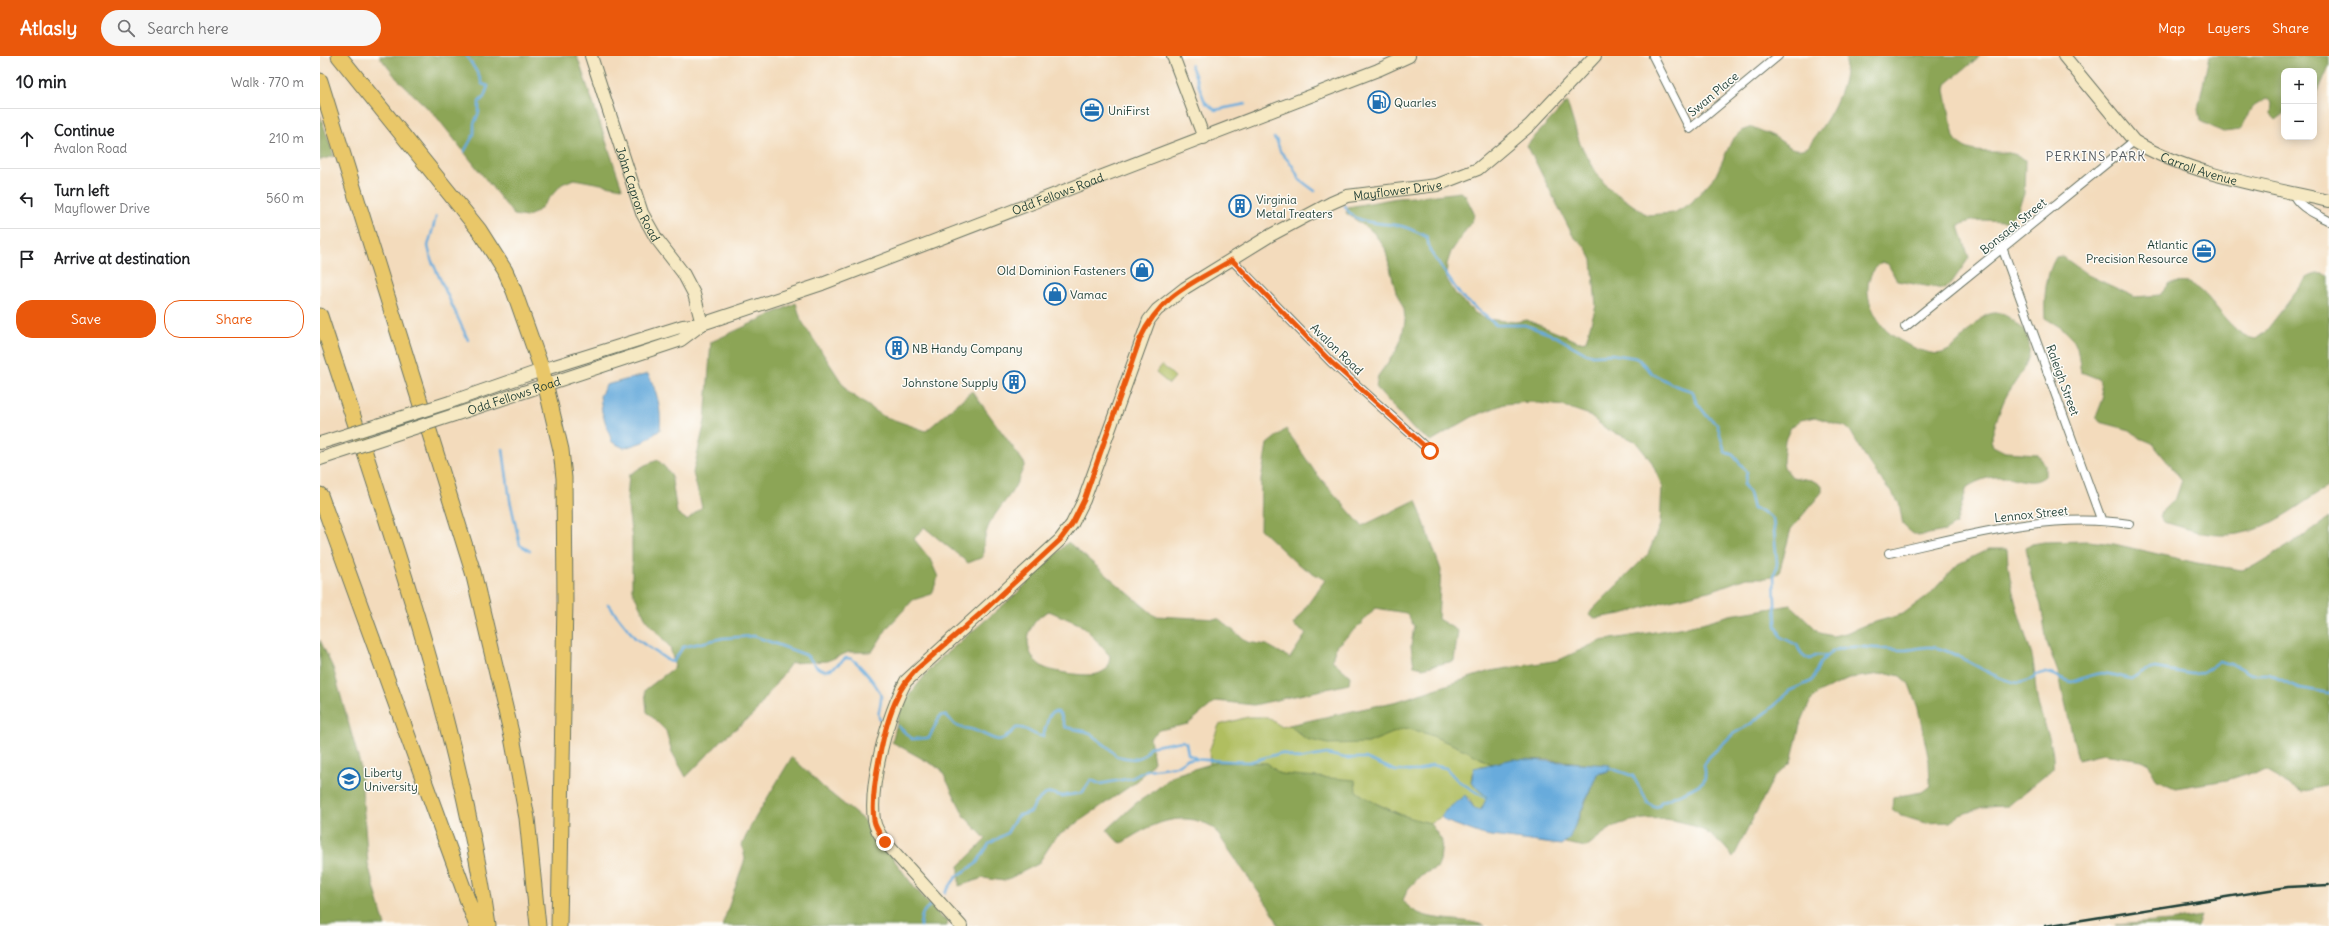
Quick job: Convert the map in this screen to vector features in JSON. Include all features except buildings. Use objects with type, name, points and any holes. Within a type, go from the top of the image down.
[{"type":"highway","points":[[339,56],[479,230],[492,249],[514,291],[546,385],[561,450],[564,478],[565,601],[559,926]]},
{"type":"highway","points":[[320,81],[473,572],[512,737],[526,810],[532,853],[538,926]]},
{"type":"highway","points":[[320,316],[412,602],[439,697],[470,828],[488,926]]},
{"type":"highway","points":[[320,495],[477,926]]},
{"type":"street","name":"John Capron Road","points":[[591,56],[642,213],[656,238],[683,273],[694,294],[702,324]]},
{"type":"street","points":[[1173,56],[1204,138]]},
{"type":"street","name":"Odd Fellows Road","points":[[325,441],[450,402],[542,370],[683,326],[702,324],[822,284],[1204,138],[1384,68],[1409,56]]},
{"type":"street","name":"Mayflower Drive","points":[[961,926],[885,842],[874,822],[878,770],[887,727],[896,698],[906,681],[916,670],[988,607],[1060,540],[1072,524],[1084,500],[1140,339],[1149,320],[1170,298],[1313,212],[1347,196],[1437,185],[1478,169],[1530,125],[1596,56]]},
{"type":"street","name":"Swan Place","points":[[1653,56],[1690,129],[1778,56]]},
{"type":"street","name":"Carroll Avenue","points":[[2064,56],[2134,141],[2164,158],[2329,201]]},
{"type":"street","name":"Bonsack Street","points":[[1906,327],[2003,250],[2134,141]]},
{"type":"street","points":[[2294,193],[2295,199],[2301,205],[2329,221]]},
{"type":"street","name":"Raleigh Street","points":[[2003,250],[2101,519]]},
{"type":"street","name":"Avalon Road","points":[[1232,260],[1331,362],[1430,451]]},
{"type":"street","name":"Odd Fellows Road","points":[[320,459],[681,340],[702,324]]},
{"type":"street","name":"Lennox Street","points":[[1889,553],[2010,526],[2101,519],[2129,524]]},
{"type":"green space","points":[[379,56],[577,56],[622,188],[574,179],[562,184],[537,212],[526,217],[514,215],[435,115],[398,80]]},
{"type":"green space","points":[[1846,56],[1980,56],[1946,84],[1945,90],[1954,137],[1961,145],[1969,149],[2008,153],[2017,155],[2025,160],[2024,194],[2017,212],[2007,221],[1976,220],[1959,226],[1969,258],[1950,285],[1944,289],[1897,281],[1888,264],[1882,262],[1870,276],[1868,293],[1876,317],[1885,329],[1896,338],[1912,347],[1936,354],[1951,349],[1982,318],[1991,314],[2000,314],[2011,319],[2018,325],[2027,337],[2029,354],[2022,371],[2003,403],[1991,440],[1993,446],[2005,452],[2037,454],[2045,464],[2045,476],[2035,481],[1998,477],[1976,482],[1967,487],[1956,524],[1945,531],[1918,536],[1903,525],[1899,503],[1869,463],[1851,432],[1846,427],[1815,417],[1801,420],[1791,427],[1785,440],[1783,461],[1784,467],[1792,477],[1811,480],[1822,485],[1822,492],[1791,529],[1779,573],[1767,578],[1746,578],[1713,590],[1666,601],[1622,614],[1595,618],[1589,615],[1592,610],[1648,554],[1660,525],[1662,486],[1651,461],[1635,441],[1608,430],[1587,414],[1563,406],[1530,402],[1504,404],[1472,417],[1431,441],[1414,430],[1376,387],[1378,376],[1396,351],[1401,340],[1405,321],[1404,309],[1396,292],[1385,248],[1373,232],[1346,213],[1348,207],[1397,198],[1460,192],[1465,195],[1474,213],[1473,219],[1451,252],[1447,264],[1446,278],[1456,295],[1475,313],[1486,319],[1515,322],[1527,320],[1579,342],[1586,341],[1596,306],[1592,260],[1586,248],[1573,236],[1527,145],[1567,102],[1580,144],[1596,172],[1607,187],[1647,215],[1674,213],[1691,203],[1716,175],[1732,140],[1741,131],[1752,127],[1773,136],[1790,147],[1803,149],[1808,147],[1823,126],[1840,93]]},
{"type":"green space","points":[[2209,56],[2329,56],[2329,66],[2317,94],[2317,68],[2281,68],[2281,116],[2276,120],[2271,115],[2272,103],[2268,98],[2251,108],[2241,130],[2223,132],[2200,121],[2198,109]]},
{"type":"green space","points":[[320,115],[334,156],[320,160]]},
{"type":"green space","points":[[2062,256],[2088,275],[2135,297],[2160,295],[2170,283],[2189,283],[2206,295],[2237,330],[2246,336],[2256,339],[2265,332],[2307,278],[2318,274],[2329,276],[2329,486],[2278,519],[2250,531],[2235,534],[2213,535],[2163,522],[2160,517],[2162,511],[2176,498],[2182,480],[2152,443],[2140,438],[2130,430],[2100,422],[2096,417],[2103,399],[2099,379],[2081,372],[2075,342],[2064,330],[2045,318],[2045,294],[2047,279],[2056,257]]},
{"type":"green space","points":[[796,303],[801,320],[848,392],[883,416],[926,431],[972,391],[1025,464],[1013,490],[987,529],[983,557],[968,563],[924,527],[914,539],[930,559],[938,577],[932,594],[913,600],[888,627],[872,652],[849,652],[827,661],[791,663],[753,715],[724,738],[686,777],[672,752],[666,731],[647,712],[645,690],[675,667],[670,647],[647,621],[632,590],[632,539],[627,499],[629,475],[645,465],[658,460],[671,474],[677,513],[687,520],[702,507],[693,473],[705,421],[711,342]]},
{"type":"green space","points":[[1162,365],[1175,377],[1169,384],[1156,373]]},
{"type":"green space","points":[[1286,429],[1315,472],[1362,526],[1416,500],[1441,570],[1438,619],[1458,631],[1454,661],[1423,668],[1414,666],[1411,646],[1414,626],[1406,613],[1375,608],[1358,627],[1336,646],[1332,660],[1350,676],[1349,684],[1254,705],[1216,701],[1188,724],[1159,730],[1150,738],[1154,762],[1136,782],[1055,838],[1038,864],[1004,881],[983,878],[959,886],[959,866],[986,839],[965,817],[941,769],[892,742],[902,704],[935,663],[1014,596],[1068,542],[1155,616],[1219,619],[1247,642],[1267,645],[1290,658],[1306,634],[1293,625],[1325,580],[1296,563],[1260,529],[1261,480],[1267,444]],"holes":[[[1049,611],[1079,624],[1089,632],[1110,656],[1108,668],[1097,674],[1078,674],[1047,669],[1035,661],[1028,645],[1028,637],[1035,622],[1041,616]]]},
{"type":"green space","points":[[2329,518],[2329,785],[2302,792],[2265,771],[2246,774],[2227,780],[2175,788],[2157,780],[2148,763],[2142,760],[2103,754],[2078,760],[2058,672],[2047,643],[2041,605],[2032,580],[2026,548],[2032,544],[2044,542],[2088,541],[2114,544],[2197,563],[2242,570],[2254,566],[2297,540]]},
{"type":"green space","points":[[1989,549],[2007,549],[2012,590],[2032,656],[2037,701],[2051,744],[2053,769],[2008,806],[1983,807],[1960,815],[1950,822],[1925,823],[1902,816],[1892,809],[1893,797],[1922,792],[1930,786],[1929,761],[1918,708],[1909,684],[1900,676],[1888,673],[1851,678],[1818,693],[1810,702],[1800,725],[1791,762],[1773,779],[1733,858],[1723,845],[1711,835],[1682,822],[1667,819],[1635,820],[1620,824],[1607,831],[1586,847],[1565,843],[1579,818],[1597,774],[1608,772],[1610,767],[1568,761],[1532,759],[1502,761],[1493,765],[1467,751],[1428,734],[1405,728],[1368,743],[1328,744],[1306,739],[1289,725],[1398,701],[1490,671],[1559,660],[1600,641],[1691,626],[1730,615],[1791,605],[1820,633],[1833,636],[1846,633],[1865,625],[1903,614],[1931,593],[1958,564]]},
{"type":"green space","points":[[320,640],[333,668],[360,764],[368,864],[385,926],[320,926]]},
{"type":"green space","points":[[1248,717],[1267,717],[1282,727],[1289,725],[1306,739],[1368,743],[1404,728],[1428,733],[1468,751],[1493,765],[1481,766],[1472,772],[1471,783],[1485,794],[1487,799],[1480,811],[1474,808],[1469,797],[1430,823],[1408,818],[1369,800],[1356,791],[1298,776],[1280,774],[1267,763],[1218,762],[1210,765],[1209,751],[1219,725]]},
{"type":"green space","points":[[792,757],[824,788],[867,823],[914,887],[942,918],[948,921],[947,926],[722,926],[745,859],[742,845],[751,825]]},
{"type":"green space","points":[[1217,762],[1267,763],[1280,774],[1355,780],[1356,791],[1364,797],[1382,807],[1411,818],[1430,823],[1442,841],[1438,867],[1421,875],[1408,889],[1403,900],[1410,908],[1430,917],[1464,921],[1485,926],[1279,926],[1271,910],[1213,827],[1189,819],[1177,819],[1155,825],[1122,843],[1117,841],[1107,830],[1136,803],[1153,792],[1174,775]]},
{"type":"green space","points":[[2201,916],[2197,926],[2115,925],[2170,921]]},
{"type":"water","points":[[648,374],[658,401],[660,430],[643,442],[624,448],[612,442],[602,412],[600,396],[606,385]]},
{"type":"water","points":[[1513,759],[1610,765],[1608,771],[1597,774],[1569,839],[1561,845],[1484,835],[1445,821],[1441,817],[1444,812],[1465,795],[1474,808],[1481,810],[1487,797],[1471,783],[1474,768]]},
{"type":"waterway","points":[[464,152],[474,134],[474,124],[479,112],[479,102],[484,97],[488,86],[482,84],[467,56]]},
{"type":"waterway","points":[[1191,65],[1205,102],[1215,110],[1246,104]]},
{"type":"waterway","points":[[1274,138],[1277,141],[1280,151],[1292,165],[1300,180],[1315,191]]},
{"type":"waterway","points":[[1345,206],[1355,217],[1362,220],[1401,226],[1427,237],[1430,251],[1461,296],[1496,325],[1525,325],[1553,335],[1585,353],[1593,355],[1611,354],[1637,358],[1653,374],[1676,386],[1692,391],[1697,403],[1707,416],[1717,424],[1725,452],[1733,455],[1747,472],[1744,485],[1749,493],[1753,509],[1762,511],[1773,519],[1777,564],[1774,577],[1776,625],[1781,637],[1797,645],[1805,657],[1810,659],[1817,655],[1826,656]]},
{"type":"waterway","points":[[436,217],[428,246],[431,259],[468,340]]},
{"type":"waterway","points":[[503,449],[510,500],[520,545],[530,551]]},
{"type":"waterway","points":[[608,604],[635,638],[669,661],[673,662],[683,647],[723,638],[754,636],[806,655],[818,668],[822,670],[831,669],[846,658],[852,659],[869,676],[880,693],[881,700],[879,719],[881,721]]},
{"type":"waterway","points":[[1610,768],[1633,776],[1648,803],[1654,807],[1659,806],[1661,802],[1701,783],[1705,777],[1704,765],[1709,757],[1733,734],[1749,725],[1774,706],[1789,691],[1812,681],[1820,664],[1829,654],[1838,649],[1848,647],[1892,650],[1908,650],[1926,647],[1941,649],[1950,652],[2003,679],[2019,683],[2042,673],[2072,682],[2101,673],[2131,679],[2142,672],[2155,668],[2192,674],[2203,673],[2220,661],[2239,667],[2251,674],[2268,674],[2300,688],[2329,693]]},
{"type":"waterway","points":[[898,726],[912,739],[929,738],[940,716],[944,715],[957,726],[974,730],[997,740],[1005,738],[1016,728],[1043,736],[1049,716],[1053,712],[1058,712],[1061,715],[1065,727],[1088,732],[1109,748],[1116,756],[1136,759],[1144,756],[1149,747],[1182,741],[1186,743],[1188,754],[1196,758]]},
{"type":"waterway","points":[[945,893],[957,876],[976,864],[989,844],[1007,833],[1017,816],[1031,812],[1035,803],[1044,795],[1051,793],[1062,796],[1082,793],[1091,780],[1100,784],[1132,778],[1147,770],[1176,766],[1187,759],[1249,762],[1281,753],[1298,759],[1327,754],[1345,758],[1365,758],[1396,771],[1418,771],[1432,765],[1446,768],[1457,780],[1487,799]]},
{"type":"waterway","points":[[920,926],[922,914],[931,905]]},
{"type":"railway","points":[[2045,926],[2288,887],[2329,885]]},
{"type":"place","name":"Quarles","points":[[1379,102]]},
{"type":"place","name":"UniFirst","points":[[1092,110]]},
{"type":"place","name":"Virginia Metal Treaters","points":[[1240,206]]},
{"type":"place","name":"Atlantic Precision Resource","points":[[2204,251]]},
{"type":"place","name":"Old Dominion Fasteners","points":[[1142,270]]},
{"type":"place","name":"Vamac","points":[[1055,294]]},
{"type":"place","name":"NB Handy Company","points":[[897,348]]},
{"type":"place","name":"Johnstone Supply","points":[[1014,382]]},
{"type":"place","name":"Liberty University","points":[[349,779]]},
{"type":"district","name":"PERKINS PARK","points":[[2096,156]]},
{"type":"route","points":[[885,842],[877,830],[874,822],[876,783],[887,727],[896,698],[906,681],[916,670],[988,607],[1060,540],[1072,524],[1084,500],[1140,339],[1149,320],[1170,298],[1232,260],[1331,362],[1430,451]]}]
